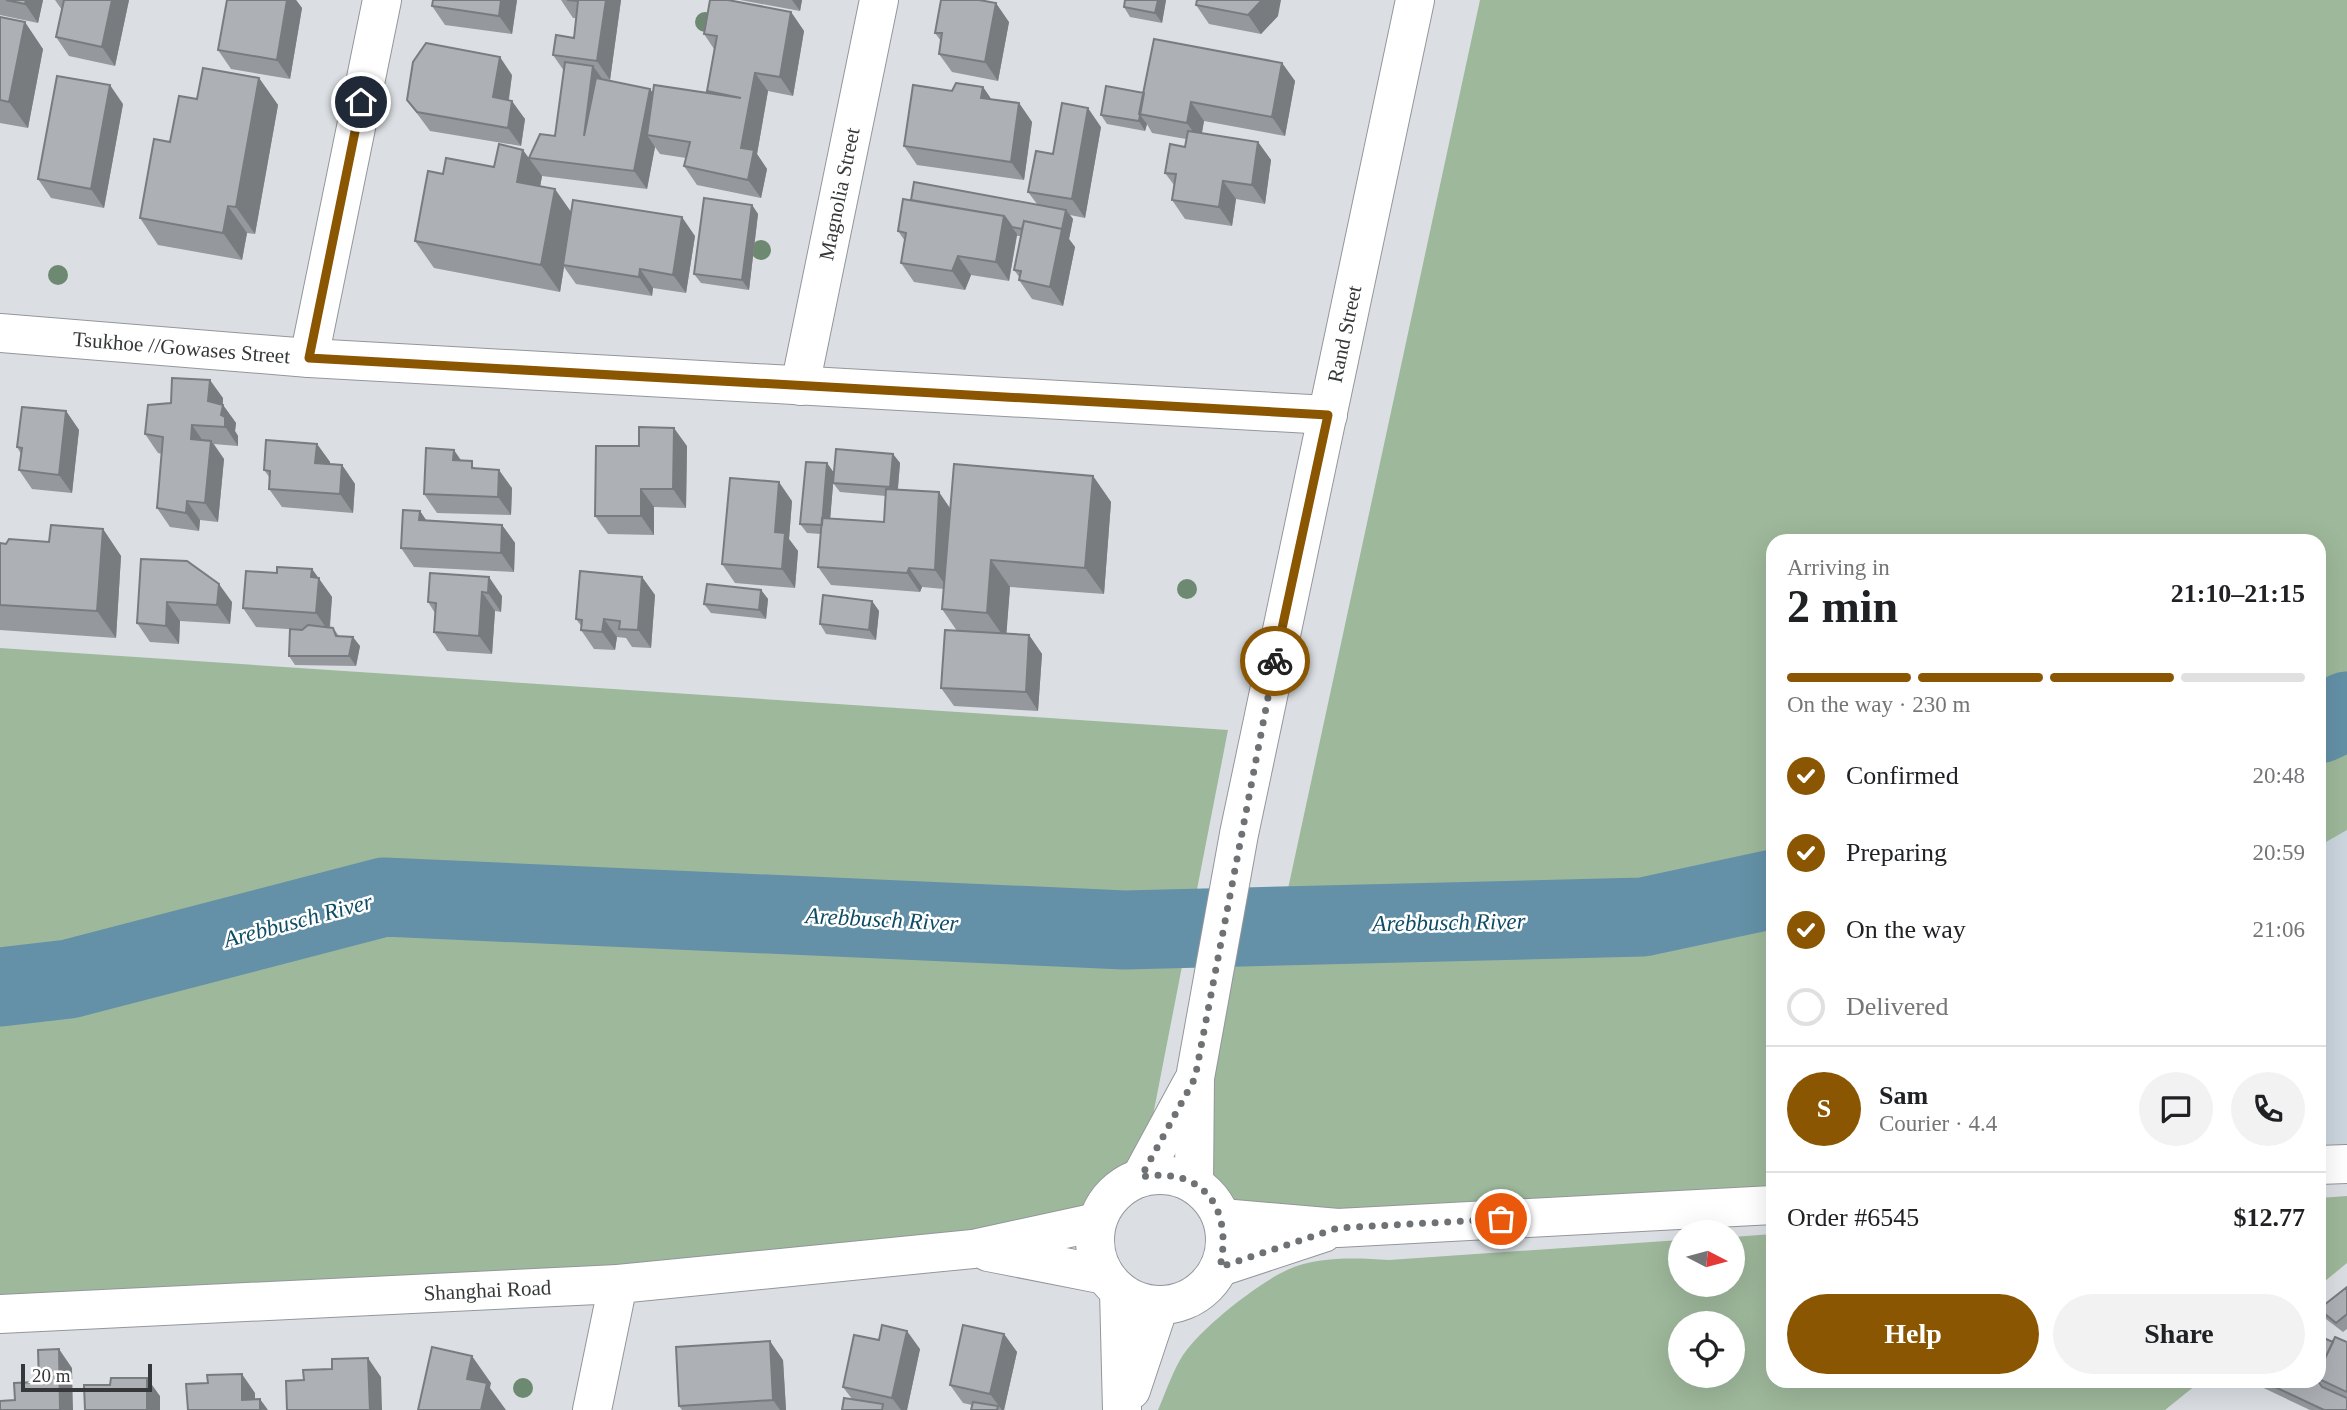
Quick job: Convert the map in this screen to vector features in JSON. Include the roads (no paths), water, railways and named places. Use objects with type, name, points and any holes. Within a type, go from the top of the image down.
[{"type":"street","points":[[309,358],[382,0]]},
{"type":"street","name":"Magnolia Street","points":[[800,386],[879,0]]},
{"type":"street","name":"Rand Street","points":[[1194,1183],[1196,1069],[1239,834],[1415,0]]},
{"type":"street","name":"Tsukhoe //Gowases Street","points":[[0,333],[309,358],[1328,415]]},
{"type":"street","name":"Rand Street","points":[[1141,1177],[1196,1069]]},
{"type":"street","points":[[2326,1165],[2347,1164]]},
{"type":"street","points":[[1112,1283],[1138,1302],[1159,1306],[1184,1301],[1205,1288],[1220,1267],[1225,1243],[1222,1218],[1210,1198],[1194,1183],[1159,1174],[1141,1177],[1114,1194],[1097,1222],[1096,1249],[1112,1283],[1123,1410]]},
{"type":"street","points":[[1222,1218],[1338,1228],[1766,1205]]},
{"type":"street","name":"Shanghai Road","points":[[0,1314],[618,1284],[972,1248],[1097,1222]]},
{"type":"street","points":[[1220,1267],[1338,1228]]},
{"type":"street","name":"Shanghai Road","points":[[972,1248],[1112,1283]]},
{"type":"street","points":[[592,1410],[618,1284]]},
{"type":"street","points":[[1123,1410],[1159,1306]]},
{"type":"waterway","name":"Arebbusch River","points":[[2326,721],[2347,711]]},
{"type":"waterway","name":"Arebbusch River","points":[[0,987],[69,979],[384,897],[1125,930],[1643,917],[1766,891]]}]
